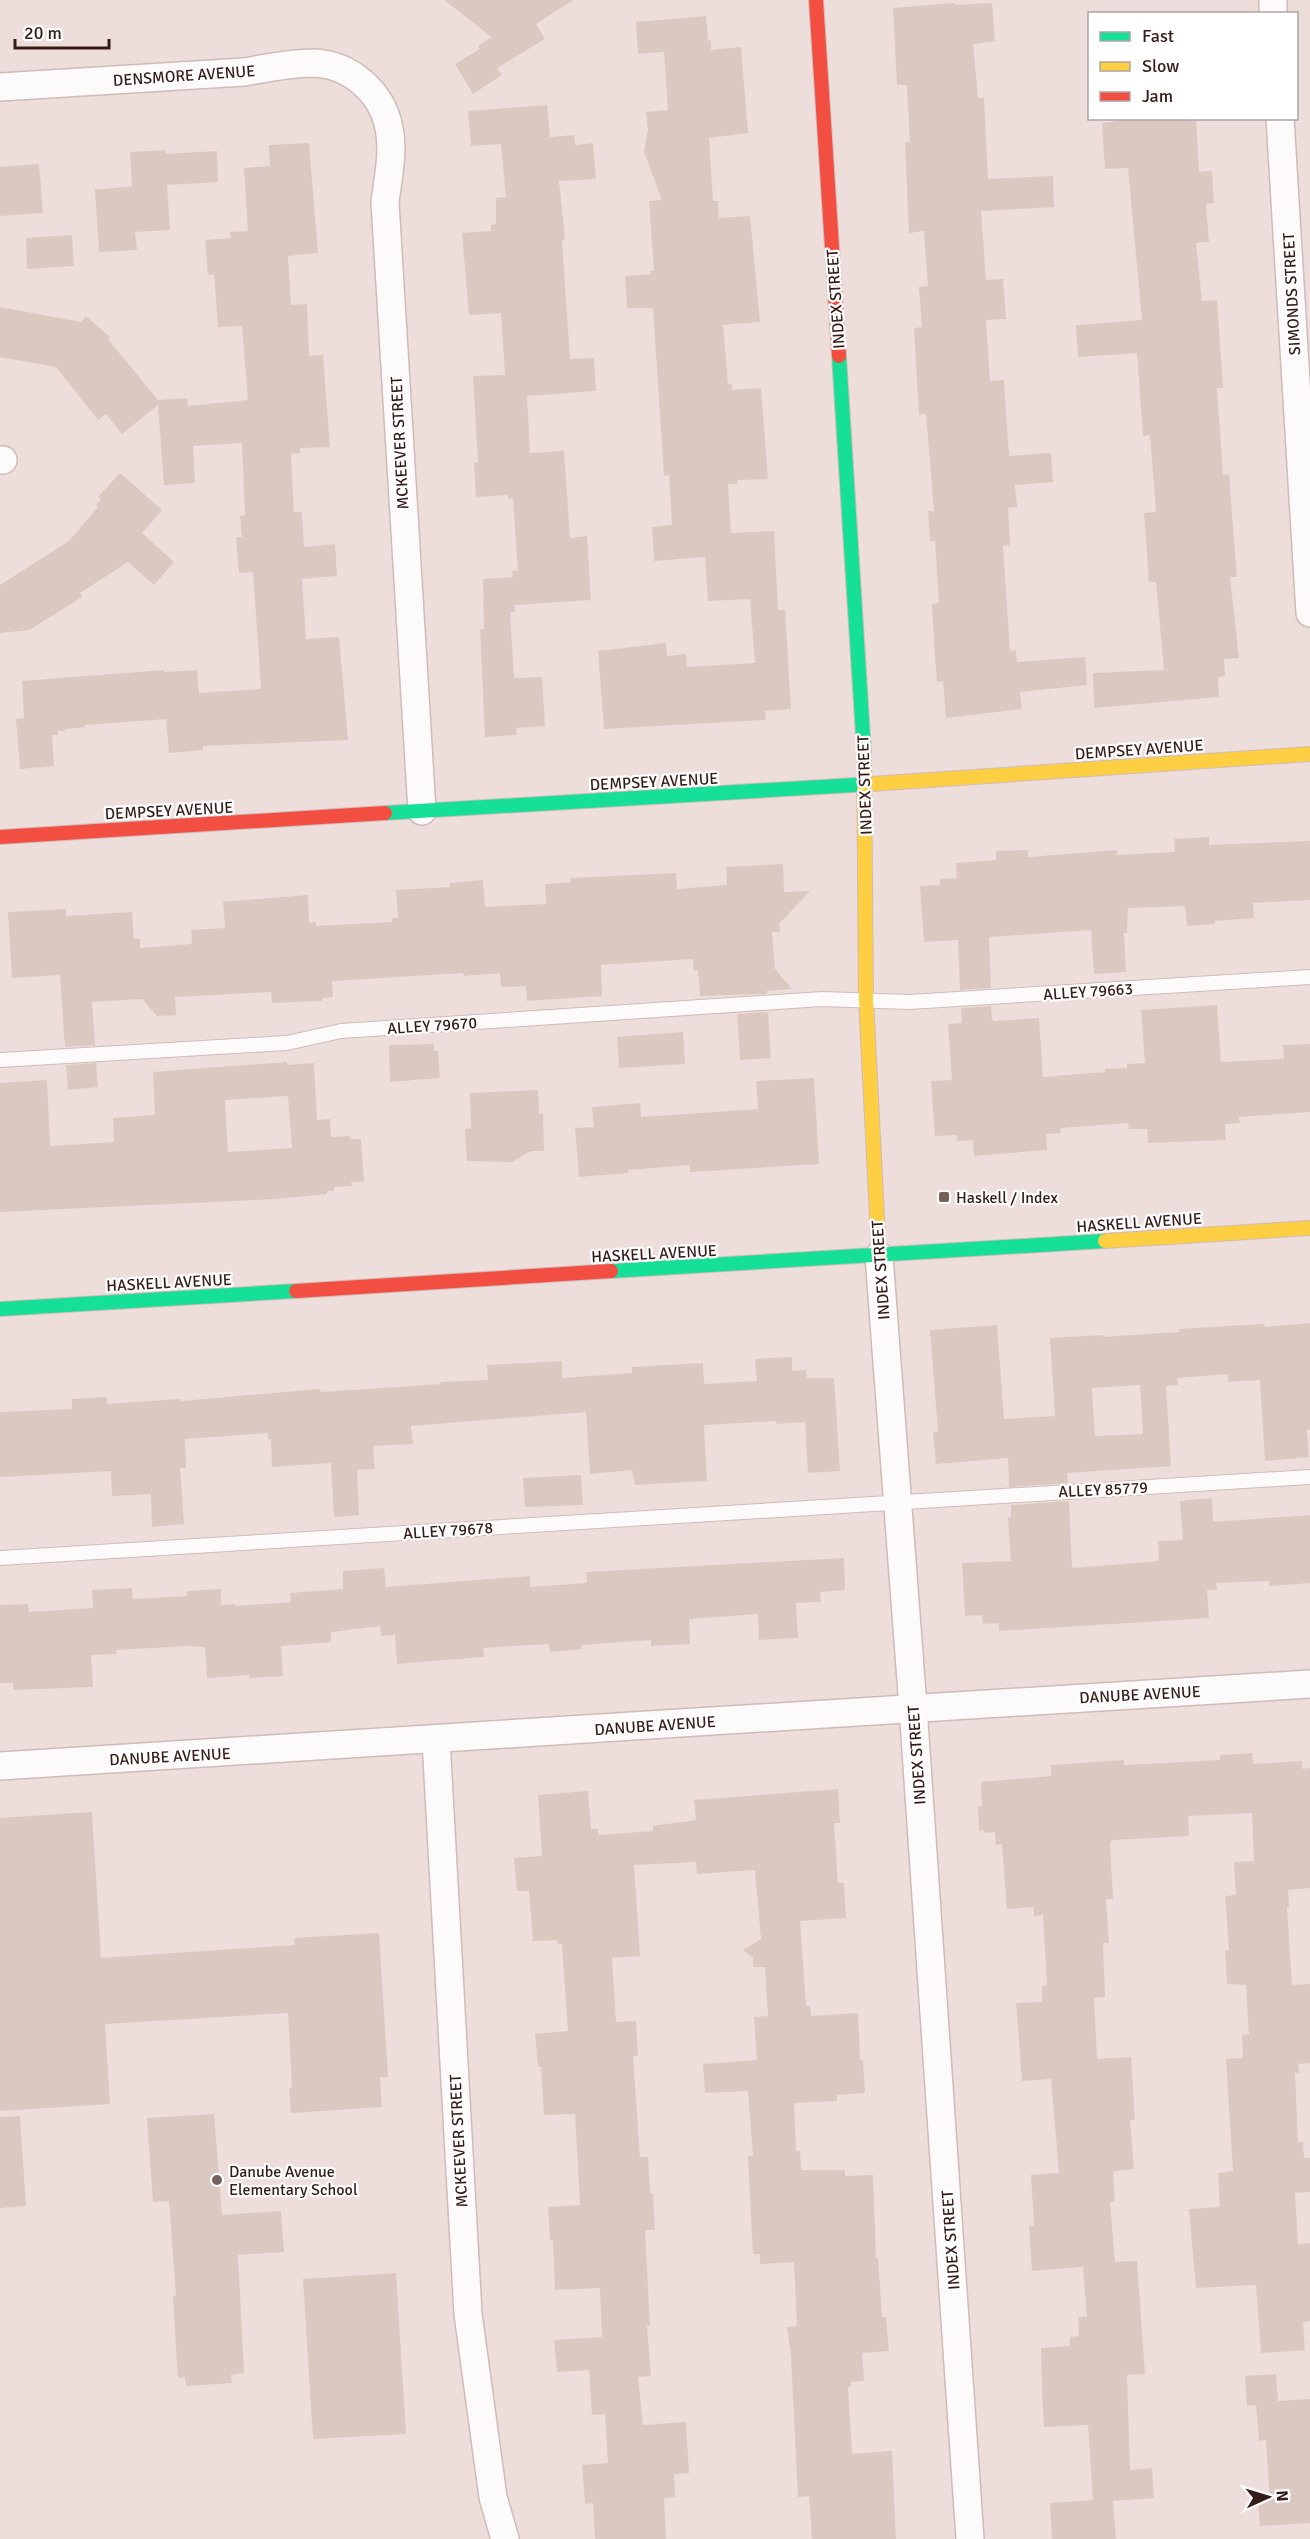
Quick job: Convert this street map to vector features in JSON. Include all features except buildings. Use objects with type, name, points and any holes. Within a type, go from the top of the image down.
[{"type":"street","name":"INDEX STREET","points":[[816,0],[866,784],[866,1000],[879,1256],[913,1707],[970,2539]]},
{"type":"street","name":"DENSMORE AVENUE","points":[[0,87],[244,72],[284,65],[315,63],[337,67],[364,82]]},
{"type":"street","name":"MCKEEVER STREET","points":[[364,82],[380,105],[389,128],[390,161],[385,202],[422,811]]},
{"type":"street","name":"SIMONDS STREET","points":[[1280,120],[1310,613]]},
{"type":"street","name":"DEMPSEY AVENUE","points":[[0,837],[866,784],[1310,753]]},
{"type":"street","name":"HASKELL AVENUE","points":[[0,1309],[1310,1228]]},
{"type":"street","name":"DANUBE AVENUE","points":[[0,1766],[436,1740],[913,1707],[1310,1684]]},
{"type":"street","name":"MCKEEVER STREET","points":[[436,1740],[468,2314],[493,2498],[505,2539]]},
{"type":"lane","name":"ALLEY 79663","points":[[866,1000],[909,1002],[1310,977]]},
{"type":"lane","name":"ALLEY 79670","points":[[0,1060],[287,1042],[341,1031],[822,999],[866,1000]]},
{"type":"lane","name":"ALLEY 85779","points":[[896,1502],[1310,1477]]},
{"type":"lane","name":"ALLEY 79678","points":[[0,1558],[896,1502]]},
{"type":"traffic: fast","points":[[839,356],[864,752]]},
{"type":"traffic: fast","points":[[385,813],[871,784]]},
{"type":"traffic: fast","points":[[611,1271],[1105,1241]]},
{"type":"traffic: fast","points":[[0,1309],[296,1291]]},
{"type":"traffic: slow","points":[[864,752],[866,1000],[879,1256]]},
{"type":"traffic: slow","points":[[871,784],[1310,754]]},
{"type":"traffic: slow","points":[[1105,1241],[1310,1228]]},
{"type":"traffic: jam","points":[[816,0],[839,356]]},
{"type":"traffic: jam","points":[[0,837],[385,813]]},
{"type":"traffic: jam","points":[[296,1291],[611,1271]]},
{"type":"place","name":"Haskell / Index","points":[[944,1197]]},
{"type":"place","name":"Danube Avenue Elementary School","points":[[217,2180]]}]
